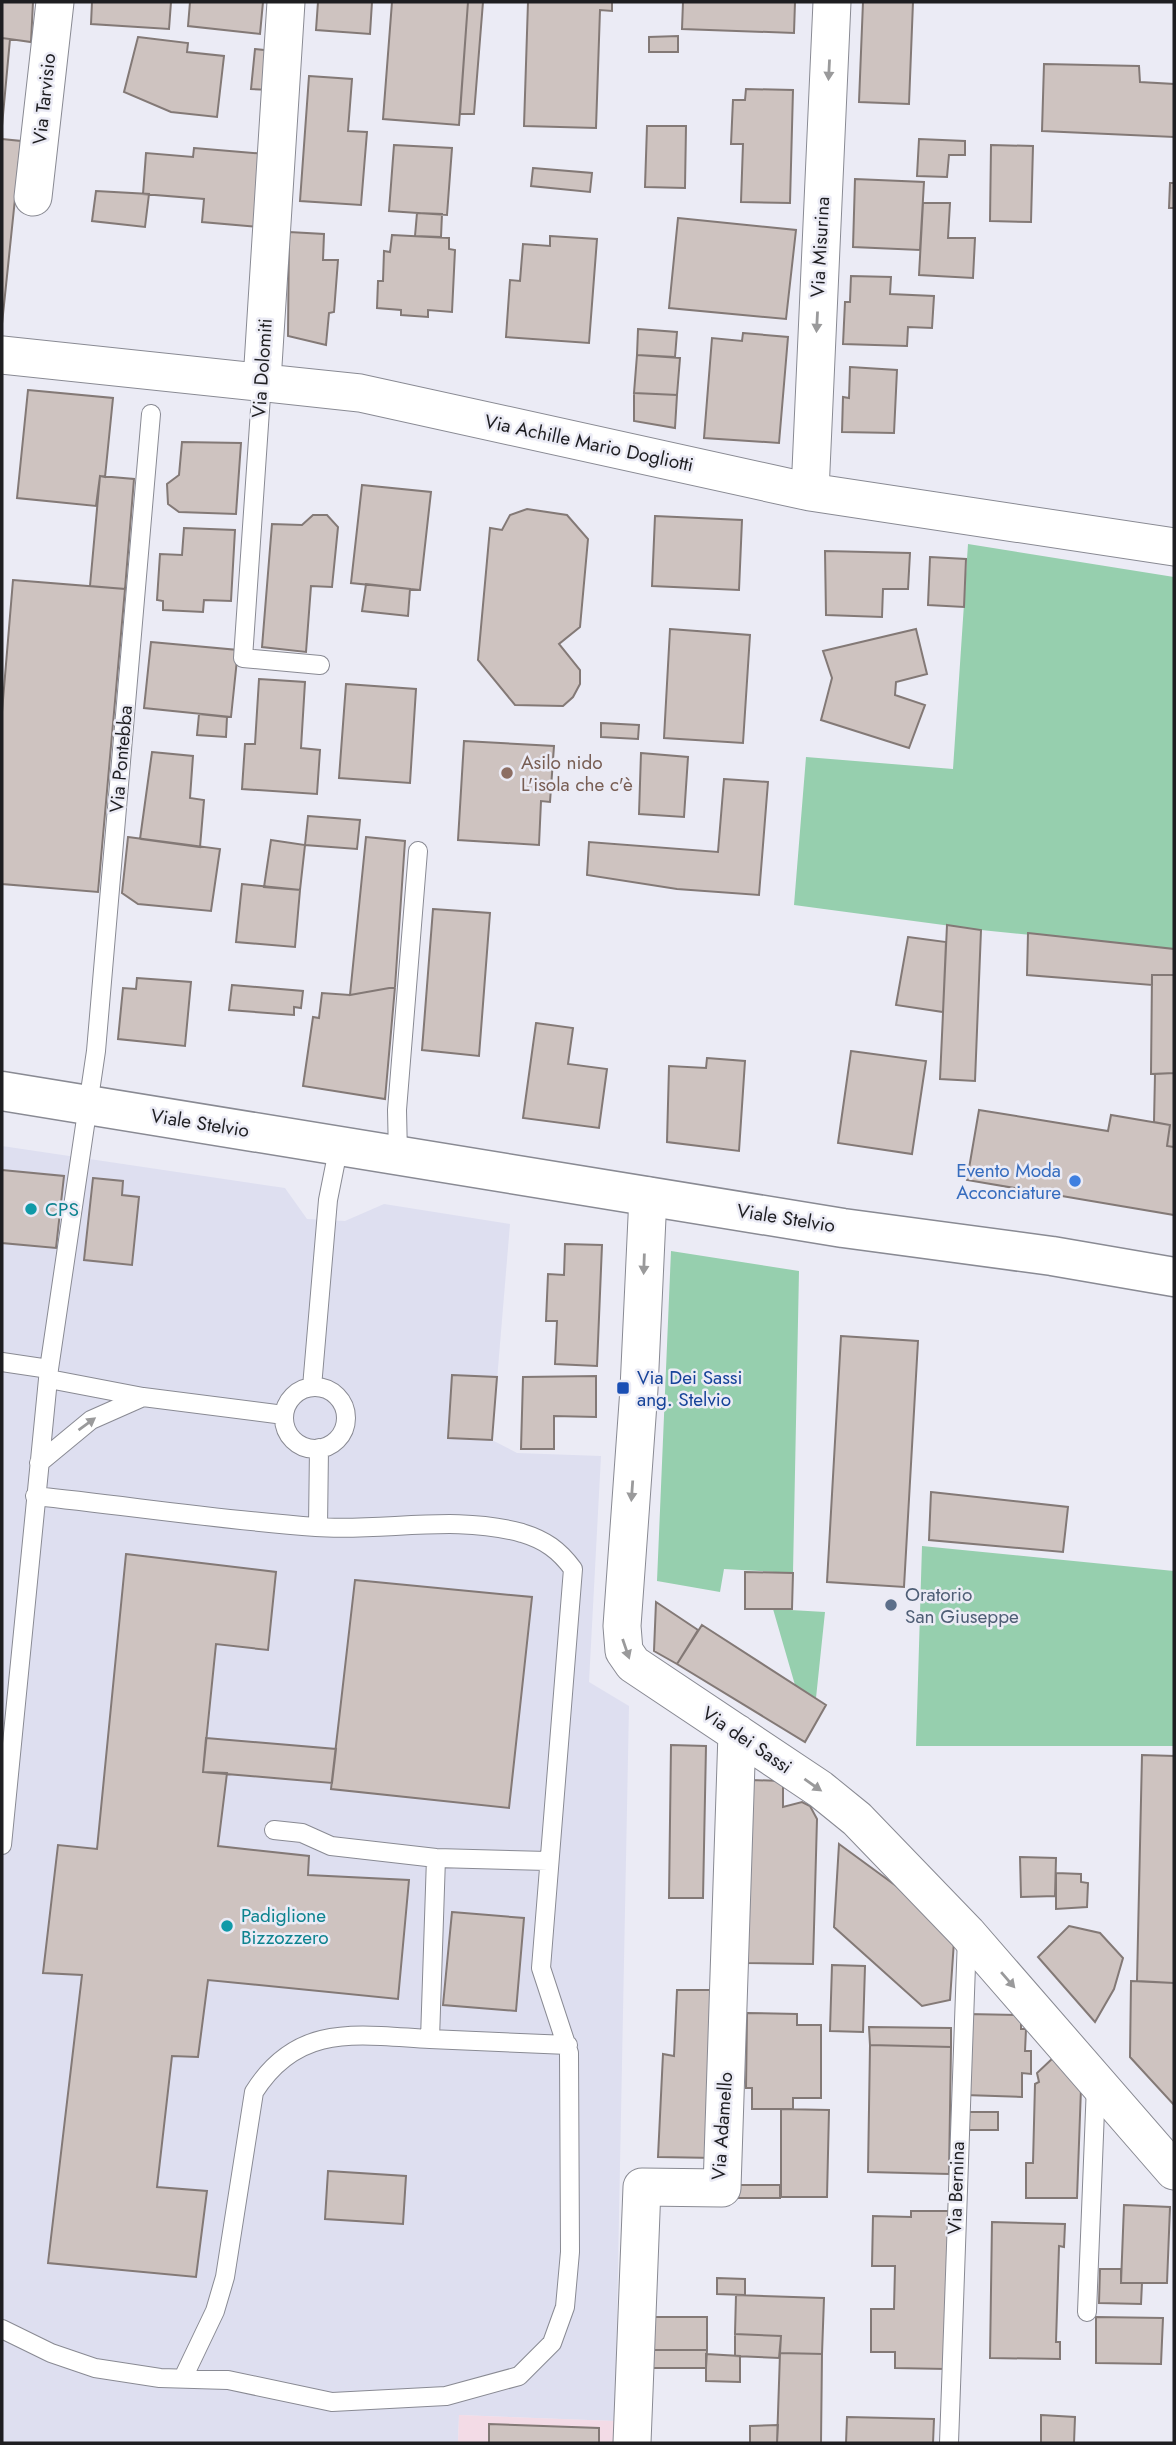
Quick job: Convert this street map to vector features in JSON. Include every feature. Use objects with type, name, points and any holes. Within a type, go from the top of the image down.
[{"type":"street","name":"Via Tarvisio","points":[[33,197],[55,2]]},
{"type":"street","name":"Via Dolomiti","points":[[262,381],[286,2]]},
{"type":"street","name":"Via Misurina","points":[[810,492],[832,2]]},
{"type":"street","name":"Via Achille Mario Dogliotti","points":[[2,355],[360,393],[810,492],[1174,547]]},
{"type":"street","name":"Viale Stelvio","points":[[2,1091],[648,1196],[1174,1277]]},
{"type":"street","name":"Via dei Sassi","points":[[648,1196],[639,1390],[622,1639],[624,1651],[633,1664],[820,1789],[857,1819],[967,1933],[1174,2171]]},
{"type":"street","name":"Via Adamello","points":[[632,2443],[642,2187],[722,2188],[737,1733]]},
{"type":"lane","name":"Via Dolomiti","points":[[262,381],[243,658],[320,665]]},
{"type":"lane","name":"Via Pontebba","points":[[2,1845],[49,1374],[96,1051],[151,414]]},
{"type":"lane","points":[[398,1155],[397,1110],[418,852]]},
{"type":"lane","points":[[312,1387],[328,1200],[339,1145]]},
{"type":"lane","points":[[2,1362],[143,1396],[284,1415]]},
{"type":"lane","points":[[312,1387],[327,1389],[335,1394],[345,1412],[343,1432],[329,1446],[318,1448],[299,1444],[292,1438],[284,1415],[289,1400],[297,1393],[312,1387]]},
{"type":"lane","points":[[39,1463],[91,1420],[143,1396]]},
{"type":"lane","points":[[318,1448],[318,1527]]},
{"type":"lane","points":[[2,2329],[51,2353],[95,2368],[228,2380],[332,2402],[446,2396],[519,2376],[552,2343],[565,2307],[570,2252],[568,2045],[541,1968],[573,1569],[558,1549],[535,1538],[523,1533],[469,1524],[318,1527],[36,1496]]},
{"type":"lane","points":[[274,1830],[302,1833],[331,1846],[436,1858],[548,1861]]},
{"type":"lane","points":[[430,2039],[436,1858]]},
{"type":"lane","name":"Via Bernina","points":[[949,2443],[967,1933]]},
{"type":"lane","points":[[183,2378],[215,2311],[225,2277],[254,2092],[269,2069],[293,2051],[321,2039],[342,2034],[568,2045]]},
{"type":"lane","points":[[1087,2312],[1096,2084]]},
{"type":"shaded area","points":[[2,1146],[285,1188],[307,1219],[345,1221],[384,1204],[510,1224],[492,1440],[517,1453],[601,1456],[589,1682],[629,1706],[615,2421],[459,2415],[458,2443],[2,2443]]},
{"type":"shaded area","points":[[459,2415],[615,2421],[615,2443],[458,2443]]},
{"type":"green space","points":[[968,544],[1174,577],[1174,949],[981,930],[794,905],[806,757],[953,769]]},
{"type":"green space","points":[[671,1251],[799,1271],[793,1573],[724,1569],[720,1592],[657,1581]]},
{"type":"green space","points":[[922,1546],[1174,1571],[1174,1746],[916,1746]]},
{"type":"green space","points":[[773,1609],[825,1612],[816,1698],[795,1685]]},
{"type":"building","points":[[2,2],[33,2],[31,42],[2,38]]},
{"type":"building","points":[[92,2],[171,2],[169,29],[91,24]]},
{"type":"building","points":[[190,2],[263,2],[260,34],[188,26]]},
{"type":"building","points":[[318,2],[372,2],[370,34],[316,30]]},
{"type":"building","points":[[392,2],[468,2],[459,125],[383,119]]},
{"type":"building","points":[[468,2],[483,2],[474,114],[460,114]]},
{"type":"building","points":[[528,2],[612,2],[612,11],[600,10],[596,128],[524,126]]},
{"type":"building","points":[[683,2],[795,2],[794,33],[682,29]]},
{"type":"building","points":[[863,2],[913,2],[909,104],[859,102]]},
{"type":"building","points":[[678,36],[678,52],[649,52],[649,37]]},
{"type":"building","points":[[138,37],[188,43],[187,52],[224,56],[217,117],[171,112],[124,92]]},
{"type":"building","points":[[2,38],[10,39],[2,126]]},
{"type":"building","points":[[255,49],[273,51],[270,90],[251,89]]},
{"type":"building","points":[[1044,64],[1139,66],[1140,82],[1174,84],[1174,137],[1042,131]]},
{"type":"building","points":[[309,76],[352,79],[348,131],[367,132],[361,205],[300,201]]},
{"type":"building","points":[[746,89],[793,90],[790,203],[741,202],[743,144],[731,144],[733,100],[745,100]]},
{"type":"building","points":[[647,126],[686,126],[685,188],[645,187]]},
{"type":"building","points":[[2,139],[21,141],[2,324]]},
{"type":"building","points":[[919,139],[965,141],[965,155],[949,155],[947,177],[917,176]]},
{"type":"building","points":[[394,145],[452,148],[447,215],[389,211]]},
{"type":"building","points":[[991,145],[1033,146],[1031,222],[990,221]]},
{"type":"building","points":[[194,148],[266,154],[260,227],[202,222],[204,199],[143,194],[146,153],[193,157]]},
{"type":"building","points":[[533,168],[592,173],[590,192],[531,186]]},
{"type":"building","points":[[855,179],[924,182],[920,250],[853,247]]},
{"type":"building","points":[[1170,183],[1174,183],[1174,208],[1169,208]]},
{"type":"building","points":[[96,191],[149,194],[145,227],[92,221]]},
{"type":"building","points":[[923,203],[950,203],[948,238],[975,238],[973,278],[919,275]]},
{"type":"building","points":[[417,213],[442,214],[441,237],[415,236]]},
{"type":"building","points":[[678,218],[796,230],[786,319],[669,308]]},
{"type":"building","points":[[289,232],[324,234],[323,260],[338,260],[334,312],[329,313],[326,345],[288,336]]},
{"type":"building","points":[[392,235],[449,238],[449,249],[455,250],[452,312],[428,310],[428,317],[401,315],[401,310],[377,308],[378,281],[383,281],[384,251],[390,252]]},
{"type":"building","points":[[550,236],[597,239],[589,343],[506,337],[510,280],[520,281],[523,244],[550,246]]},
{"type":"building","points":[[851,276],[891,277],[890,294],[934,296],[932,328],[908,327],[907,346],[843,344],[845,302],[850,302]]},
{"type":"building","points":[[638,329],[677,332],[675,357],[637,355]]},
{"type":"building","points":[[743,333],[788,337],[779,443],[704,438],[712,338],[742,341]]},
{"type":"building","points":[[637,355],[680,358],[677,395],[634,393]]},
{"type":"building","points":[[850,367],[897,370],[894,433],[842,432],[843,397],[849,398]]},
{"type":"building","points":[[28,390],[113,398],[105,477],[100,476],[96,506],[17,498]]},
{"type":"building","points":[[634,393],[677,395],[675,428],[634,421]]},
{"type":"building","points":[[182,442],[241,443],[236,514],[179,512],[168,504],[167,484],[179,475]]},
{"type":"building","points":[[100,476],[134,479],[125,589],[90,586]]},
{"type":"building","points":[[362,485],[431,492],[420,590],[351,583]]},
{"type":"building","points":[[527,509],[567,515],[588,539],[580,627],[559,644],[580,670],[580,684],[573,697],[563,706],[515,705],[478,660],[490,528],[502,530],[510,515]]},
{"type":"building","points":[[313,515],[327,515],[338,527],[332,587],[311,586],[306,652],[262,647],[272,524],[302,525]]},
{"type":"building","points":[[655,516],[742,520],[739,590],[652,586]]},
{"type":"building","points":[[184,528],[235,530],[231,601],[204,600],[203,612],[163,610],[163,601],[157,600],[160,554],[182,555]]},
{"type":"building","points":[[825,551],[910,553],[908,589],[883,589],[882,617],[826,615]]},
{"type":"building","points":[[930,557],[966,559],[964,607],[928,605]]},
{"type":"building","points":[[13,580],[125,589],[98,892],[2,884],[2,712]]},
{"type":"building","points":[[366,584],[410,589],[408,616],[362,611]]},
{"type":"building","points":[[670,629],[750,635],[743,743],[664,738]]},
{"type":"building","points":[[916,629],[927,674],[896,682],[895,695],[925,705],[909,748],[821,720],[832,678],[823,651]]},
{"type":"building","points":[[151,642],[238,650],[231,717],[144,708]]},
{"type":"building","points":[[259,679],[305,682],[301,748],[320,750],[317,794],[242,789],[245,744],[255,744]]},
{"type":"building","points":[[346,684],[416,689],[410,783],[339,778]]},
{"type":"building","points":[[199,714],[227,717],[226,737],[197,735]]},
{"type":"building","points":[[601,723],[639,725],[638,739],[601,737]]},
{"type":"building","name":"Asilo nido L'isola che c'è","points":[[464,741],[554,746],[550,802],[541,801],[539,845],[458,840]]},
{"type":"building","points":[[152,752],[193,756],[190,798],[204,800],[200,847],[140,839]]},
{"type":"building","points":[[641,753],[688,757],[684,817],[639,814]]},
{"type":"building","points":[[724,779],[768,782],[759,895],[677,889],[587,875],[589,842],[718,852]]},
{"type":"building","points":[[308,816],[360,820],[357,849],[305,845]]},
{"type":"building","points":[[128,837],[220,849],[211,911],[138,904],[122,893]]},
{"type":"building","points":[[366,837],[405,841],[395,987],[350,995]]},
{"type":"building","points":[[271,840],[305,845],[300,890],[264,887]]},
{"type":"building","points":[[242,884],[300,890],[295,947],[236,942]]},
{"type":"building","points":[[433,909],[490,913],[479,1056],[422,1050]]},
{"type":"building","points":[[947,925],[981,930],[975,1081],[940,1079]]},
{"type":"building","points":[[1028,933],[1174,949],[1174,975],[1152,975],[1152,985],[1027,975]]},
{"type":"building","points":[[908,937],[946,942],[943,1012],[896,1005]]},
{"type":"building","points":[[1152,975],[1174,975],[1174,1073],[1151,1074]]},
{"type":"building","points":[[137,978],[191,982],[185,1046],[118,1039],[123,988],[136,989]]},
{"type":"building","points":[[232,985],[303,991],[301,1008],[294,1007],[294,1015],[229,1010]]},
{"type":"building","points":[[395,987],[385,1099],[303,1086],[313,1017],[319,1018],[322,993],[350,995]]},
{"type":"building","points":[[536,1023],[573,1028],[568,1064],[607,1069],[599,1128],[523,1118]]},
{"type":"building","points":[[851,1051],[926,1061],[912,1154],[838,1143]]},
{"type":"building","points":[[707,1058],[745,1061],[739,1151],[667,1142],[669,1066],[706,1068]]},
{"type":"building","points":[[1174,1073],[1174,1147],[1167,1146],[1170,1125],[1154,1122],[1155,1074]]},
{"type":"building","points":[[979,1110],[1108,1131],[1111,1115],[1170,1125],[1167,1146],[1174,1147],[1174,1215],[967,1180]]},
{"type":"building","name":"CPS","points":[[2,1170],[64,1176],[56,1248],[2,1243]]},
{"type":"building","points":[[93,1178],[123,1181],[122,1195],[139,1197],[132,1265],[84,1260]]},
{"type":"building","points":[[565,1244],[602,1245],[597,1366],[555,1364],[557,1321],[546,1321],[548,1274],[564,1275]]},
{"type":"building","points":[[841,1336],[918,1341],[904,1587],[827,1582]]},
{"type":"building","points":[[452,1375],[497,1377],[492,1440],[448,1438]]},
{"type":"building","points":[[596,1376],[596,1417],[554,1416],[554,1449],[521,1449],[523,1377]]},
{"type":"building","points":[[931,1492],[1068,1507],[1063,1552],[929,1540]]},
{"type":"building","name":"Padiglione Bizzozzero","points":[[126,1554],[276,1572],[268,1650],[216,1644],[203,1772],[227,1773],[218,1846],[309,1856],[308,1875],[409,1880],[398,1999],[208,1980],[198,2057],[172,2056],[157,2187],[207,2191],[196,2277],[48,2263],[82,1975],[43,1973],[58,1845],[97,1849]]},
{"type":"building","points":[[745,1572],[793,1573],[792,1609],[745,1609]]},
{"type":"building","points":[[355,1580],[532,1597],[509,1808],[331,1789]]},
{"type":"building","points":[[656,1602],[698,1630],[677,1664],[654,1651]]},
{"type":"building","points":[[702,1625],[826,1705],[805,1742],[677,1664]]},
{"type":"building","points":[[206,1738],[336,1749],[332,1783],[203,1772]]},
{"type":"building","points":[[671,1745],[706,1746],[703,1898],[669,1898]]},
{"type":"building","points":[[1142,1755],[1174,1756],[1174,1983],[1137,1981]]},
{"type":"building","points":[[751,1780],[783,1781],[783,1807],[802,1802],[810,1806],[817,1819],[813,1964],[746,1963]]},
{"type":"building","points":[[839,1844],[899,1888],[954,1941],[950,2000],[922,2006],[834,1927]]},
{"type":"building","points":[[1020,1857],[1056,1858],[1055,1896],[1021,1897]]},
{"type":"building","points":[[1056,1873],[1081,1874],[1081,1882],[1088,1883],[1087,1907],[1056,1909]]},
{"type":"building","points":[[452,1912],[524,1918],[516,2011],[443,2005]]},
{"type":"building","points":[[1069,1926],[1100,1933],[1123,1958],[1114,1989],[1095,2022],[1038,1957]]},
{"type":"building","points":[[832,1965],[865,1966],[863,2032],[830,2031]]},
{"type":"building","points":[[1131,1981],[1174,1983],[1174,2105],[1130,2057]]},
{"type":"building","points":[[677,1990],[716,1990],[715,2158],[658,2157],[663,2054],[674,2056]]},
{"type":"building","points":[[747,2013],[797,2014],[797,2025],[821,2025],[821,2098],[793,2098],[793,2109],[752,2109],[752,2088],[746,2088]]},
{"type":"building","points":[[967,2014],[1021,2015],[1021,2029],[1026,2029],[1025,2051],[1031,2051],[1031,2074],[1022,2073],[1022,2097],[965,2095]]},
{"type":"building","points":[[869,2027],[951,2028],[951,2047],[870,2045]]},
{"type":"building","points":[[870,2045],[951,2047],[949,2174],[868,2172]]},
{"type":"building","points":[[1053,2058],[1081,2088],[1077,2198],[1026,2198],[1026,2163],[1033,2163],[1035,2084],[1039,2082],[1037,2073]]},
{"type":"building","points":[[781,2109],[829,2110],[827,2197],[781,2197]]},
{"type":"building","points":[[962,2112],[998,2112],[998,2130],[962,2130]]},
{"type":"building","points":[[328,2171],[406,2176],[403,2224],[325,2219]]},
{"type":"building","points":[[728,2185],[780,2185],[780,2198],[728,2198]]},
{"type":"building","points":[[1124,2205],[1170,2207],[1167,2283],[1121,2283]]},
{"type":"building","points":[[911,2211],[949,2211],[946,2369],[895,2368],[895,2352],[871,2352],[871,2309],[894,2309],[895,2266],[872,2266],[873,2216],[911,2217]]},
{"type":"building","points":[[992,2222],[1065,2224],[1064,2247],[1059,2246],[1056,2342],[1060,2342],[1060,2359],[990,2358]]},
{"type":"building","points":[[1100,2269],[1121,2269],[1121,2283],[1142,2283],[1141,2304],[1099,2303]]},
{"type":"building","points":[[717,2278],[745,2279],[745,2295],[717,2294]]},
{"type":"building","points":[[736,2295],[824,2298],[822,2354],[780,2353],[781,2336],[735,2334]]},
{"type":"building","points":[[648,2317],[707,2317],[707,2350],[648,2350]]},
{"type":"building","points":[[1096,2317],[1163,2318],[1161,2364],[1096,2363]]},
{"type":"building","points":[[735,2334],[781,2336],[779,2358],[735,2356]]},
{"type":"building","points":[[648,2350],[707,2350],[706,2368],[648,2368]]},
{"type":"building","points":[[780,2353],[822,2354],[821,2443],[777,2443]]},
{"type":"building","points":[[706,2354],[740,2356],[740,2382],[706,2381]]},
{"type":"building","points":[[1041,2415],[1075,2417],[1074,2443],[1041,2443]]},
{"type":"building","points":[[847,2417],[934,2419],[933,2443],[846,2443]]},
{"type":"building","points":[[489,2424],[599,2428],[599,2443],[489,2443]]},
{"type":"building","points":[[778,2425],[777,2443],[750,2443],[750,2426]]},
{"type":"place","name":"Asilo nido L'isola che c'è","points":[[507,773]]},
{"type":"place","name":"Evento Moda Acconciature","points":[[1075,1181]]},
{"type":"place","name":"CPS","points":[[31,1209]]},
{"type":"place","name":"Via Dei Sassi ang. Stelvio","points":[[623,1388]]},
{"type":"place","name":"Oratorio San Giuseppe","points":[[891,1605]]},
{"type":"place","name":"Padiglione Bizzozzero","points":[[227,1926]]}]
